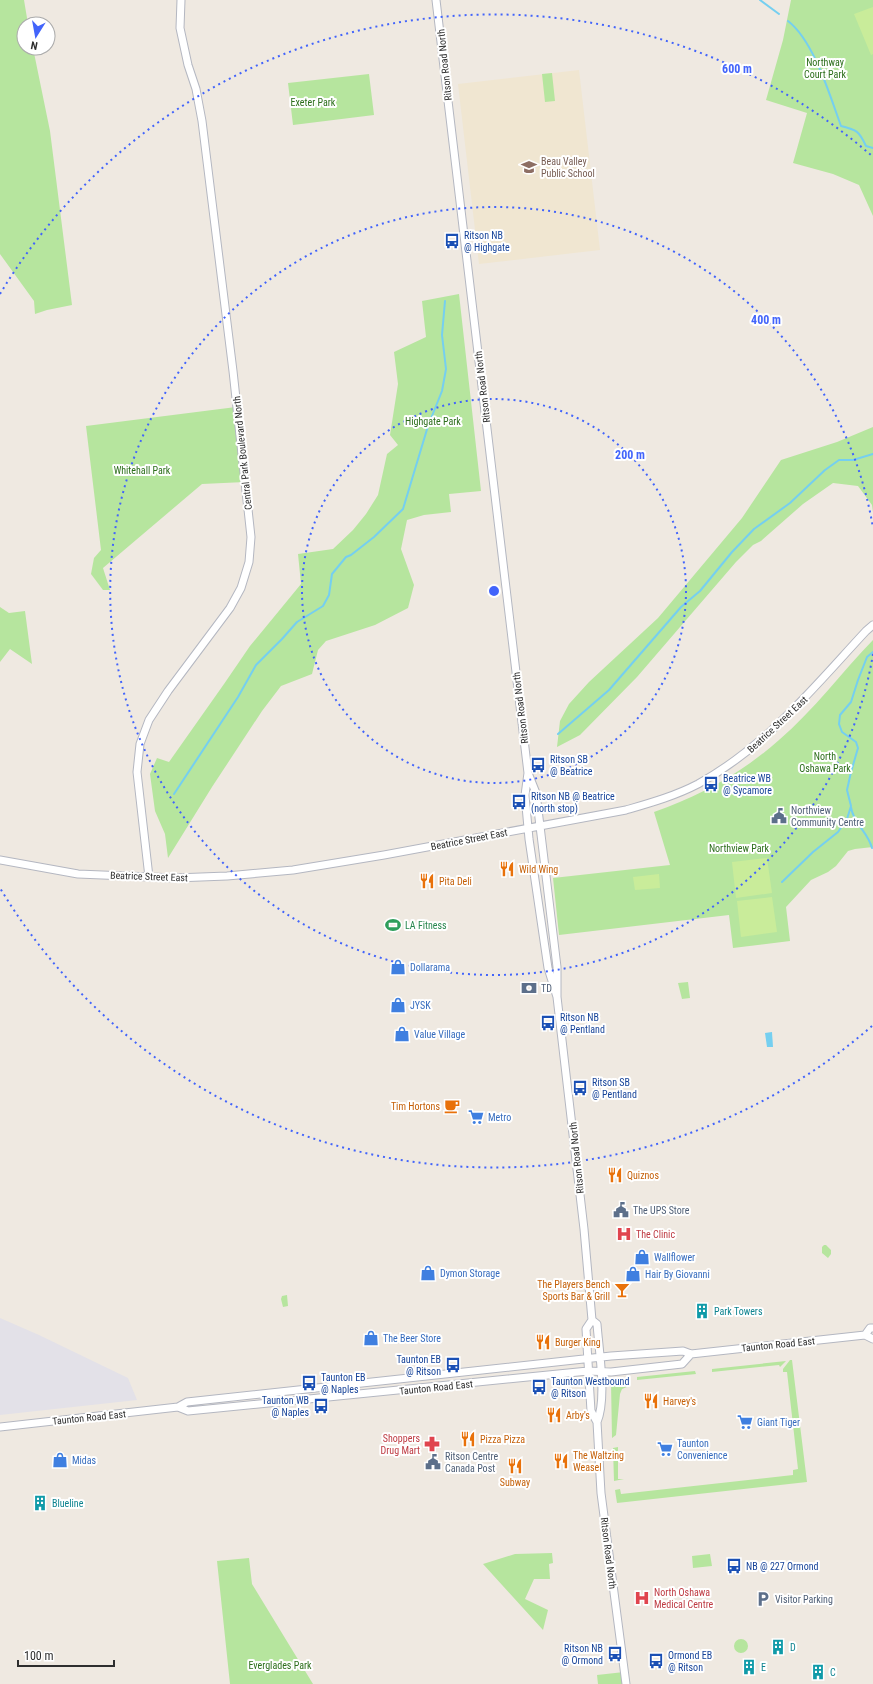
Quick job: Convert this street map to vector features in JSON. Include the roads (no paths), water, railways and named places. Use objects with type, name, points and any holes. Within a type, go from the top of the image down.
[{"type":"main road","name":"Central Park Boulevard North","points":[[149,878],[137,772],[138,755],[144,733],[154,711],[235,599],[245,577],[251,550],[232,371],[202,121],[196,89],[188,65],[180,28],[181,0]]},
{"type":"main road","name":"Ritson Road North","points":[[436,0],[528,773],[525,795],[528,828],[548,968],[557,997]]},
{"type":"main road","name":"Beatrice Street East","points":[[0,860],[78,874],[149,878],[220,877],[293,870],[612,813],[656,801],[697,785],[735,762],[795,710],[873,625]]},
{"type":"main road","name":"Ritson Road North","points":[[528,773],[536,793],[557,967],[557,997],[584,1229],[592,1320],[586,1329],[591,1412],[596,1422],[601,1493],[626,1684]]},
{"type":"main road","name":"Ritson Road North","points":[[592,1320],[597,1324],[600,1358],[601,1412],[596,1422]]},
{"type":"main road","points":[[873,1328],[870,1328],[865,1335],[873,1339]]},
{"type":"main road","name":"Taunton Road East","points":[[0,1427],[178,1407],[187,1402],[588,1359],[683,1351],[691,1354],[865,1335]]},
{"type":"main road","name":"Taunton Road East","points":[[178,1407],[188,1411],[588,1371],[611,1372],[682,1364],[691,1354]]},
{"type":"water","points":[[772,1032],[773,1047],[767,1047],[765,1033]]},
{"type":"waterway","points":[[760,0],[779,14]]},
{"type":"waterway","points":[[788,21],[806,42],[813,55],[841,126],[857,132],[866,146],[873,148]]},
{"type":"waterway","points":[[174,794],[238,697],[256,665],[297,622],[323,606],[329,595],[332,574],[346,557],[351,555],[374,537],[403,509],[428,426],[442,391],[446,369],[442,335],[445,301]]},
{"type":"waterway","points":[[558,734],[609,690],[681,607],[700,591],[732,552],[754,529],[790,503],[825,470],[839,460],[853,460],[873,454]]},
{"type":"waterway","points":[[782,882],[813,852],[838,832],[847,819],[851,806],[847,790],[858,748],[856,742],[842,732],[839,724],[840,715],[851,702],[867,657],[873,652]]},
{"type":"waterway","points":[[851,807],[852,813],[870,842],[872,848]]},
{"type":"place","name":"Beau Valley Public School","points":[[529,167]]},
{"type":"place","name":"Ritson NB @ Highgate","points":[[452,241]]},
{"type":"place","name":"Ritson SB @ Beatrice","points":[[538,765]]},
{"type":"place","name":"Beatrice WB @ Sycamore","points":[[711,784]]},
{"type":"place","name":"Ritson NB @ Beatrice (north stop)","points":[[519,802]]},
{"type":"place","name":"Northview Community Centre","points":[[779,816]]},
{"type":"place","name":"Wild Wing","points":[[507,869]]},
{"type":"place","name":"Pita Deli","points":[[427,881]]},
{"type":"place","name":"LA Fitness","points":[[393,925]]},
{"type":"place","name":"Dollarama","points":[[398,967]]},
{"type":"place","name":"TD","points":[[529,988]]},
{"type":"place","name":"JYSK","points":[[398,1005]]},
{"type":"place","name":"Ritson NB @ Pentland","points":[[548,1023]]},
{"type":"place","name":"Value Village","points":[[402,1034]]},
{"type":"place","name":"Ritson SB @ Pentland","points":[[580,1088]]},
{"type":"place","name":"Tim Hortons","points":[[452,1106]]},
{"type":"place","name":"Metro","points":[[476,1117]]},
{"type":"place","name":"Quiznos","points":[[615,1175]]},
{"type":"place","name":"The UPS Store","points":[[621,1210]]},
{"type":"place","name":"The Clinic","points":[[624,1234]]},
{"type":"place","name":"Wallflower","points":[[642,1257]]},
{"type":"place","name":"Dymon Storage","points":[[428,1273]]},
{"type":"place","name":"Hair By Giovanni","points":[[633,1274]]},
{"type":"place","name":"The Players Bench Sports Bar & Grill","points":[[622,1290]]},
{"type":"place","name":"Park Towers","points":[[702,1311]]},
{"type":"place","name":"The Beer Store","points":[[371,1338]]},
{"type":"place","name":"Burger King","points":[[543,1342]]},
{"type":"place","name":"Taunton EB @ Ritson","points":[[453,1365]]},
{"type":"place","name":"Taunton EB @ Naples","points":[[309,1383]]},
{"type":"place","name":"Taunton Westbound @ Ritson","points":[[539,1387]]},
{"type":"place","name":"Harvey's","points":[[651,1401]]},
{"type":"place","name":"Taunton WB @ Naples","points":[[321,1406]]},
{"type":"place","name":"Arby's","points":[[554,1415]]},
{"type":"place","name":"Giant Tiger","points":[[745,1422]]},
{"type":"place","name":"Pizza Pizza","points":[[468,1439]]},
{"type":"place","name":"Shoppers Drug Mart","points":[[432,1444]]},
{"type":"place","name":"Taunton Convenience","points":[[665,1449]]},
{"type":"place","name":"Midas","points":[[60,1460]]},
{"type":"place","name":"The Waltzing Weasel","points":[[561,1461]]},
{"type":"place","name":"Ritson Centre Canada Post","points":[[433,1462]]},
{"type":"place","name":"Subway","points":[[515,1466]]},
{"type":"place","name":"Blueline","points":[[40,1503]]},
{"type":"place","name":"NB @ 227 Ormond","points":[[734,1566]]},
{"type":"place","name":"North Oshawa Medical Centre","points":[[642,1598]]},
{"type":"place","name":"Visitor Parking","points":[[763,1599]]},
{"type":"place","name":"D","points":[[778,1647]]},
{"type":"place","name":"Ritson NB @ Ormond","points":[[615,1654]]},
{"type":"place","name":"Ormond EB @ Ritson","points":[[656,1661]]},
{"type":"place","name":"E","points":[[749,1667]]},
{"type":"place","name":"C","points":[[818,1672]]},
{"type":"park label","name":"Northway Court Park","points":[[825,68]]},
{"type":"park label","name":"Exeter Park","points":[[313,102]]},
{"type":"park label","name":"Highgate Park","points":[[433,421]]},
{"type":"park label","name":"Whitehall Park","points":[[142,470]]},
{"type":"park label","name":"North Oshawa Park","points":[[825,762]]},
{"type":"park label","name":"Northview Park","points":[[739,848]]},
{"type":"park label","name":"Everglades Park","points":[[280,1665]]}]
